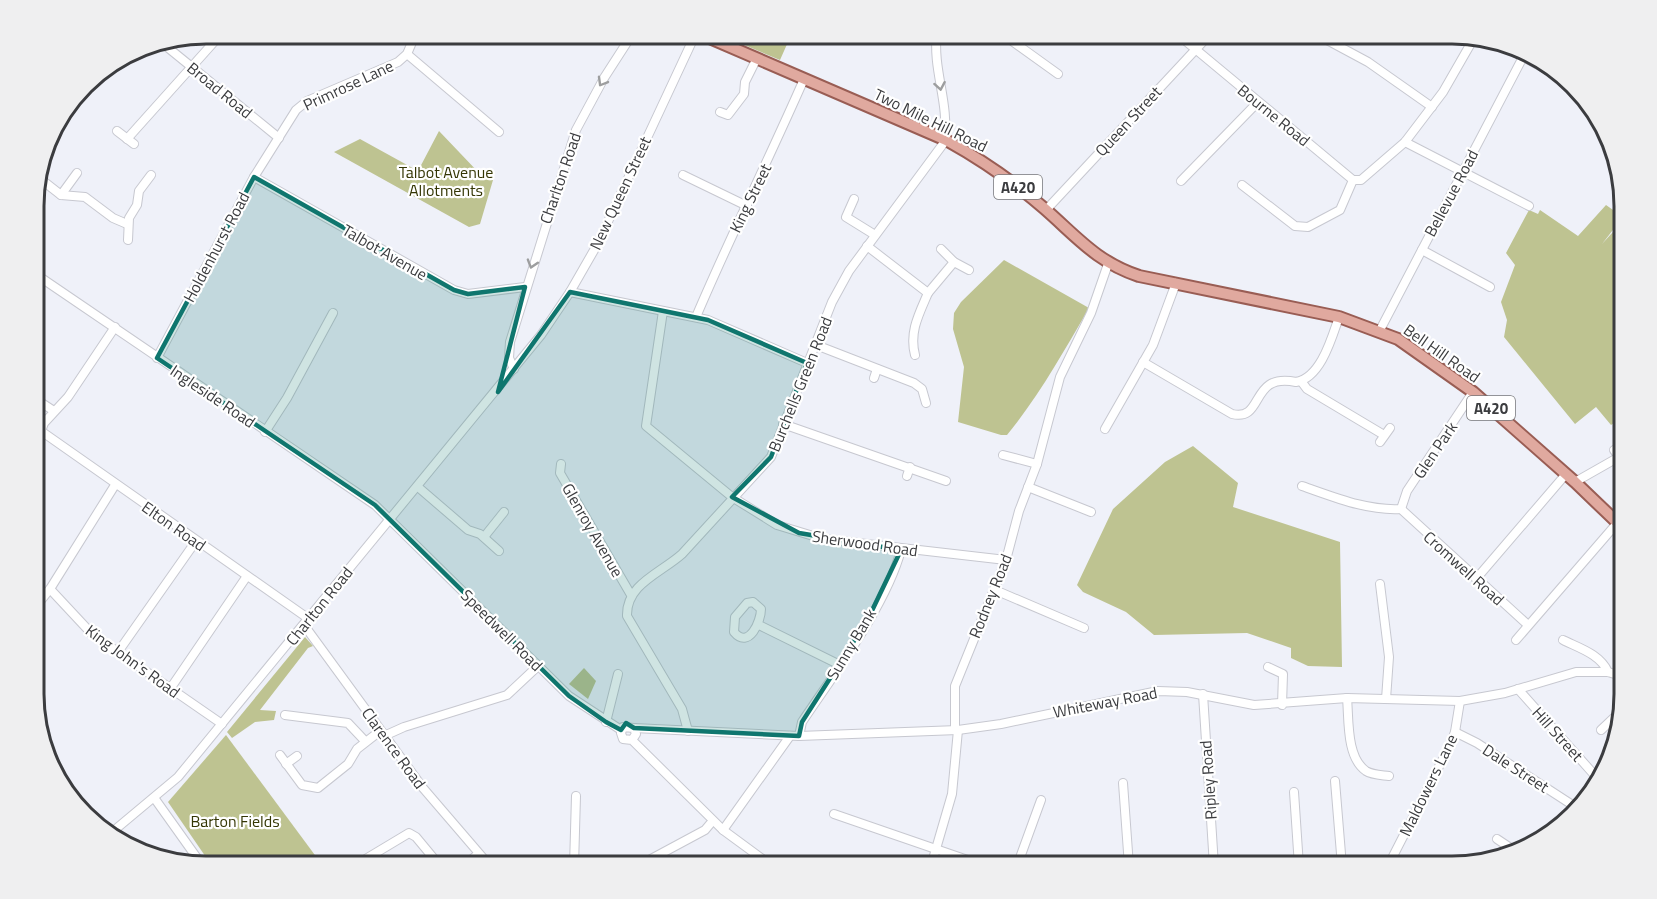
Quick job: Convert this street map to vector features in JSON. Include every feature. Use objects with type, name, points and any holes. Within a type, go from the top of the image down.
[{"type":"main road","name":"Two Mile Hill Road","points":[[723,44],[945,140],[983,161],[1046,210],[1108,264],[1139,276],[1339,317]]},
{"type":"main road","name":"Bell Hill Road","points":[[1339,317],[1380,330],[1428,358],[1473,392],[1614,519]]},
{"type":"street","points":[[127,139],[212,44]]},
{"type":"street","name":"Primrose Lane","points":[[279,138],[301,105],[398,62],[406,54],[411,44]]},
{"type":"street","name":"Charlton Road","points":[[514,369],[509,358],[510,342],[525,287],[576,130],[604,78],[626,44]]},
{"type":"street","name":"New Queen Street","points":[[532,346],[570,292],[621,196],[692,44]]},
{"type":"street","points":[[937,44],[936,68],[946,127],[945,140]]},
{"type":"street","points":[[1016,44],[1058,74]]},
{"type":"street","name":"Bourne Road","points":[[1188,44],[1353,180]]},
{"type":"street","name":"Queen Street","points":[[1046,210],[1201,44]]},
{"type":"street","points":[[1334,44],[1368,62],[1431,107]]},
{"type":"street","points":[[1242,185],[1295,226],[1308,227],[1340,210],[1353,180],[1361,180],[1404,142],[1431,107],[1470,45]]},
{"type":"street","name":"Broad Road","points":[[168,48],[279,138]]},
{"type":"street","points":[[406,54],[499,132]]},
{"type":"street","points":[[720,112],[728,115],[744,94],[745,82],[757,58]]},
{"type":"street","name":"Bellevue Road","points":[[1380,330],[1522,59]]},
{"type":"street","name":"King Street","points":[[696,317],[804,79]]},
{"type":"street","points":[[1181,181],[1257,103]]},
{"type":"street","points":[[117,131],[134,144]]},
{"type":"street","name":"Holdenhurst Road","points":[[157,358],[254,177],[279,138]]},
{"type":"street","name":"Burchells Green Road","points":[[631,595],[635,588],[666,569],[682,554],[771,457],[832,302],[867,246],[945,140]]},
{"type":"street","points":[[1404,142],[1528,206]]},
{"type":"street","points":[[61,195],[77,173]]},
{"type":"street","points":[[128,240],[128,224],[137,206],[139,191],[151,175]]},
{"type":"street","points":[[683,175],[747,206]]},
{"type":"street","name":"Talbot Avenue","points":[[254,177],[453,290],[468,294],[525,287]]},
{"type":"street","points":[[45,183],[61,195],[85,196],[113,218],[128,224]]},
{"type":"street","points":[[854,200],[846,217],[875,235]]},
{"type":"street","points":[[867,246],[928,293]]},
{"type":"street","points":[[941,249],[954,262],[969,270]]},
{"type":"street","points":[[1422,250],[1490,287]]},
{"type":"street","points":[[915,355],[912,342],[913,331],[928,293],[954,262]]},
{"type":"street","name":"Rodney Road","points":[[935,855],[952,794],[956,730],[955,686],[1006,561],[1037,464],[1060,376],[1086,325],[1108,264]]},
{"type":"street","name":"Ingleside Road","points":[[44,280],[375,505],[391,519]]},
{"type":"street","points":[[1105,429],[1152,345],[1176,283]]},
{"type":"street","points":[[570,292],[696,317],[730,328],[807,363]]},
{"type":"street","name":"Sherwood Road","points":[[663,311],[646,426],[732,497],[777,525],[800,533],[900,550],[1006,561]]},
{"type":"street","points":[[265,432],[287,398],[333,313]]},
{"type":"street","points":[[1143,362],[1237,415],[1243,415],[1251,409],[1263,390],[1273,381],[1302,381],[1319,362],[1331,341],[1339,317]]},
{"type":"street","points":[[44,426],[54,411],[68,397],[115,327]]},
{"type":"street","points":[[816,345],[914,383],[922,389],[926,403]]},
{"type":"street","name":"Charlton Road","points":[[116,828],[155,799],[178,777],[532,346]]},
{"type":"street","points":[[874,378],[878,369]]},
{"type":"street","points":[[1302,381],[1307,389],[1384,435]]},
{"type":"street","name":"Glen Park","points":[[1401,509],[1407,491],[1473,392]]},
{"type":"street","points":[[44,404],[54,411]]},
{"type":"street","points":[[783,424],[946,481]]},
{"type":"street","name":"Elton Road","points":[[44,433],[247,576],[306,622]]},
{"type":"street","points":[[1003,455],[1037,464]]},
{"type":"street","points":[[1575,482],[1614,460]]},
{"type":"street","name":"Glenroy Avenue","points":[[561,464],[560,473],[631,595]]},
{"type":"street","points":[[907,476],[910,467]]},
{"type":"street","points":[[1476,579],[1566,474]]},
{"type":"street","points":[[44,596],[115,485]]},
{"type":"street","points":[[1302,486],[1352,503],[1386,510],[1401,509]]},
{"type":"street","points":[[418,487],[468,530],[484,537],[499,551]]},
{"type":"street","points":[[1028,488],[1091,512]]},
{"type":"street","name":"Cromwell Road","points":[[1401,509],[1528,625]]},
{"type":"street","points":[[484,537],[504,512]]},
{"type":"street","name":"Speedwell Road","points":[[391,519],[569,696],[621,730],[623,739],[632,740],[723,830],[758,856]]},
{"type":"street","points":[[1516,640],[1614,533]]},
{"type":"street","points":[[118,652],[196,541]]},
{"type":"street","name":"Sunny Bank","points":[[723,830],[795,736],[878,600],[900,550]]},
{"type":"street","points":[[170,689],[247,576]]},
{"type":"street","points":[[1380,584],[1389,657],[1386,699]]},
{"type":"street","name":"King John's Road","points":[[50,589],[92,634],[222,724]]},
{"type":"street","points":[[995,590],[1084,628]]},
{"type":"street","points":[[631,595],[627,603],[627,616],[682,709],[688,731]]},
{"type":"street","points":[[747,603],[758,604],[761,609],[759,625],[752,634],[744,638],[734,632],[735,617],[747,603]]},
{"type":"street","name":"Clarence Road","points":[[306,622],[382,733],[423,788],[478,854]]},
{"type":"street","points":[[759,625],[840,664]]},
{"type":"street","name":"Whiteway Road","points":[[1563,640],[1596,658],[1608,672]]},
{"type":"street","points":[[280,755],[302,785],[318,788],[348,764],[365,741],[382,733],[507,695],[538,666]]},
{"type":"street","points":[[1268,667],[1283,674],[1282,705]]},
{"type":"street","name":"Whiteway Road","points":[[634,728],[795,736],[956,730],[1001,724],[1141,693],[1172,690],[1254,705],[1282,705],[1347,699],[1460,701],[1518,689],[1569,673],[1614,674]]},
{"type":"street","points":[[606,722],[618,674]]},
{"type":"street","name":"Hill Street","points":[[1518,689],[1592,773]]},
{"type":"street","name":"Ripley Road","points":[[1203,694],[1213,855]]},
{"type":"street","points":[[1347,699],[1352,744],[1359,761],[1368,772],[1389,776]]},
{"type":"street","name":"Maldowers Lane","points":[[1393,855],[1455,732],[1460,701]]},
{"type":"street","points":[[285,715],[348,723],[365,741]]},
{"type":"street","points":[[1601,730],[1611,721]]},
{"type":"street","points":[[621,730],[627,726],[634,728],[636,734],[632,740]]},
{"type":"street","name":"Dale Street","points":[[1455,732],[1477,743],[1570,803]]},
{"type":"street","points":[[286,764],[297,756]]},
{"type":"street","name":"Speedwell Road","points":[[672,780],[710,824],[732,837]]},
{"type":"street","points":[[1335,781],[1341,855]]},
{"type":"street","points":[[1123,783],[1128,855]]},
{"type":"street","points":[[1294,792],[1298,855]]},
{"type":"street","points":[[574,856],[576,796]]},
{"type":"street","points":[[155,799],[195,855]]},
{"type":"street","points":[[1021,855],[1041,800]]},
{"type":"street","points":[[834,814],[956,855]]},
{"type":"street","points":[[657,856],[705,830],[710,824]]},
{"type":"street","points":[[370,856],[409,833],[416,837],[432,856]]},
{"type":"street","points":[[1497,839],[1507,846]]},
{"type":"highlighted area","points":[[254,177],[454,290],[468,294],[525,287],[498,392],[570,292],[708,320],[807,363],[771,457],[732,497],[799,533],[901,550],[868,619],[802,722],[799,736],[634,728],[626,723],[621,730],[606,722],[569,696],[375,505],[157,358]]},
{"type":"green space","points":[[742,44],[787,44],[780,60]]},
{"type":"green space","name":"Talbot Avenue Allotments","points":[[439,131],[480,174],[493,180],[480,224],[469,227],[334,152],[360,139],[418,171]]},
{"type":"green space","points":[[1606,205],[1614,211],[1614,229],[1602,244],[1614,231],[1614,423],[1611,425],[1596,407],[1575,424],[1504,337],[1507,320],[1501,302],[1515,265],[1506,253],[1529,210],[1538,214],[1540,210],[1578,236]]},
{"type":"green space","points":[[1004,260],[1089,308],[1030,405],[1007,435],[1001,435],[958,422],[964,367],[953,329],[954,313],[961,302]]},
{"type":"green space","points":[[1193,446],[1238,483],[1233,507],[1340,542],[1342,667],[1308,666],[1291,658],[1291,648],[1247,633],[1154,635],[1126,612],[1083,592],[1077,585],[1113,509],[1165,462]]},
{"type":"green space","points":[[305,637],[313,646],[308,648],[260,710],[276,711],[274,720],[255,722],[232,738],[227,732]]},
{"type":"green space","points":[[584,668],[596,681],[588,699],[569,684]]},
{"type":"green space","name":"Barton Fields","points":[[226,735],[316,856],[205,856],[168,802]]}]
